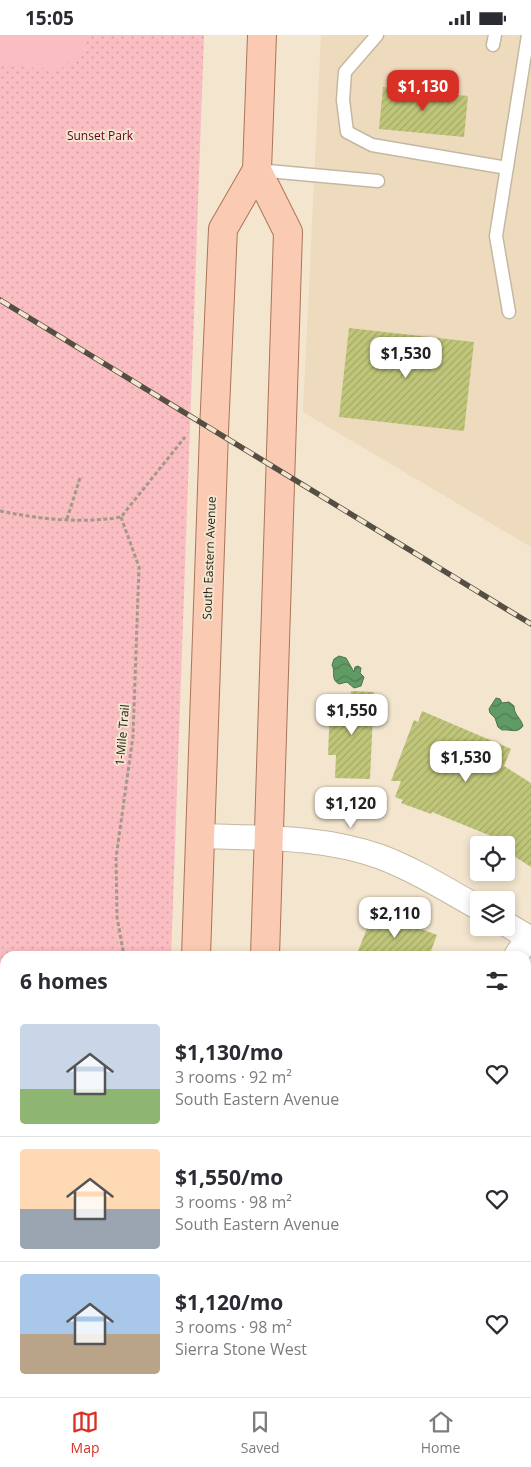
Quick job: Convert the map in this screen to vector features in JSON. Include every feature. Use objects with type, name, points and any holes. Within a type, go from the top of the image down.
[{"type":"main road","name":"South Eastern Avenue","points":[[196,951],[223,229],[257,170],[262,35]]},
{"type":"main road","name":"South Eastern Avenue","points":[[257,170],[288,232],[265,951]]},
{"type":"street","points":[[199,836],[304,840],[338,846],[380,857],[428,879],[470,904]]},
{"type":"street","points":[[515,933],[525,944]]},
{"type":"lane","points":[[377,35],[346,72],[343,100],[347,132],[372,145],[507,168]]},
{"type":"lane","points":[[509,312],[496,236],[528,35]]},
{"type":"lane","points":[[257,170],[378,181]]},
{"type":"path","points":[[0,511],[26,517],[103,520],[121,517],[187,435]]},
{"type":"path","points":[[67,519],[80,478]]},
{"type":"path","name":"1-Mile Trail","points":[[121,517],[139,567],[133,736],[116,858],[117,917],[123,951]]},
{"type":"shaded area","points":[[321,35],[531,35],[531,547],[303,412]]},
{"type":"green space","name":"Sunset Park","points":[[0,35],[204,35],[171,951],[0,951]]},
{"type":"green space","points":[[0,35],[87,35],[86,48],[61,69],[0,66]]},
{"type":"water","points":[[339,656],[346,658],[354,672],[355,667],[361,668],[360,673],[364,677],[361,686],[354,688],[347,682],[339,684],[336,682],[332,665],[334,659]]},
{"type":"water","points":[[496,698],[500,699],[502,703],[509,702],[514,706],[515,712],[523,726],[521,728],[516,731],[502,730],[498,727],[489,709]]},
{"type":"building","points":[[383,87],[468,96],[464,137],[379,129]]},
{"type":"building","points":[[349,328],[474,342],[464,431],[339,417]]},
{"type":"building","points":[[351,691],[374,692],[370,779],[335,778],[336,755],[328,755],[330,706],[350,707]]},
{"type":"building","points":[[422,711],[511,749],[504,766],[531,783],[531,867],[515,857],[515,836],[491,836],[432,812],[431,814],[401,803],[403,800],[395,797],[401,781],[391,781],[414,720],[418,722]]},
{"type":"building","points":[[374,911],[437,935],[431,951],[358,951]]},
{"type":"railway","points":[[0,300],[531,624]]}]
